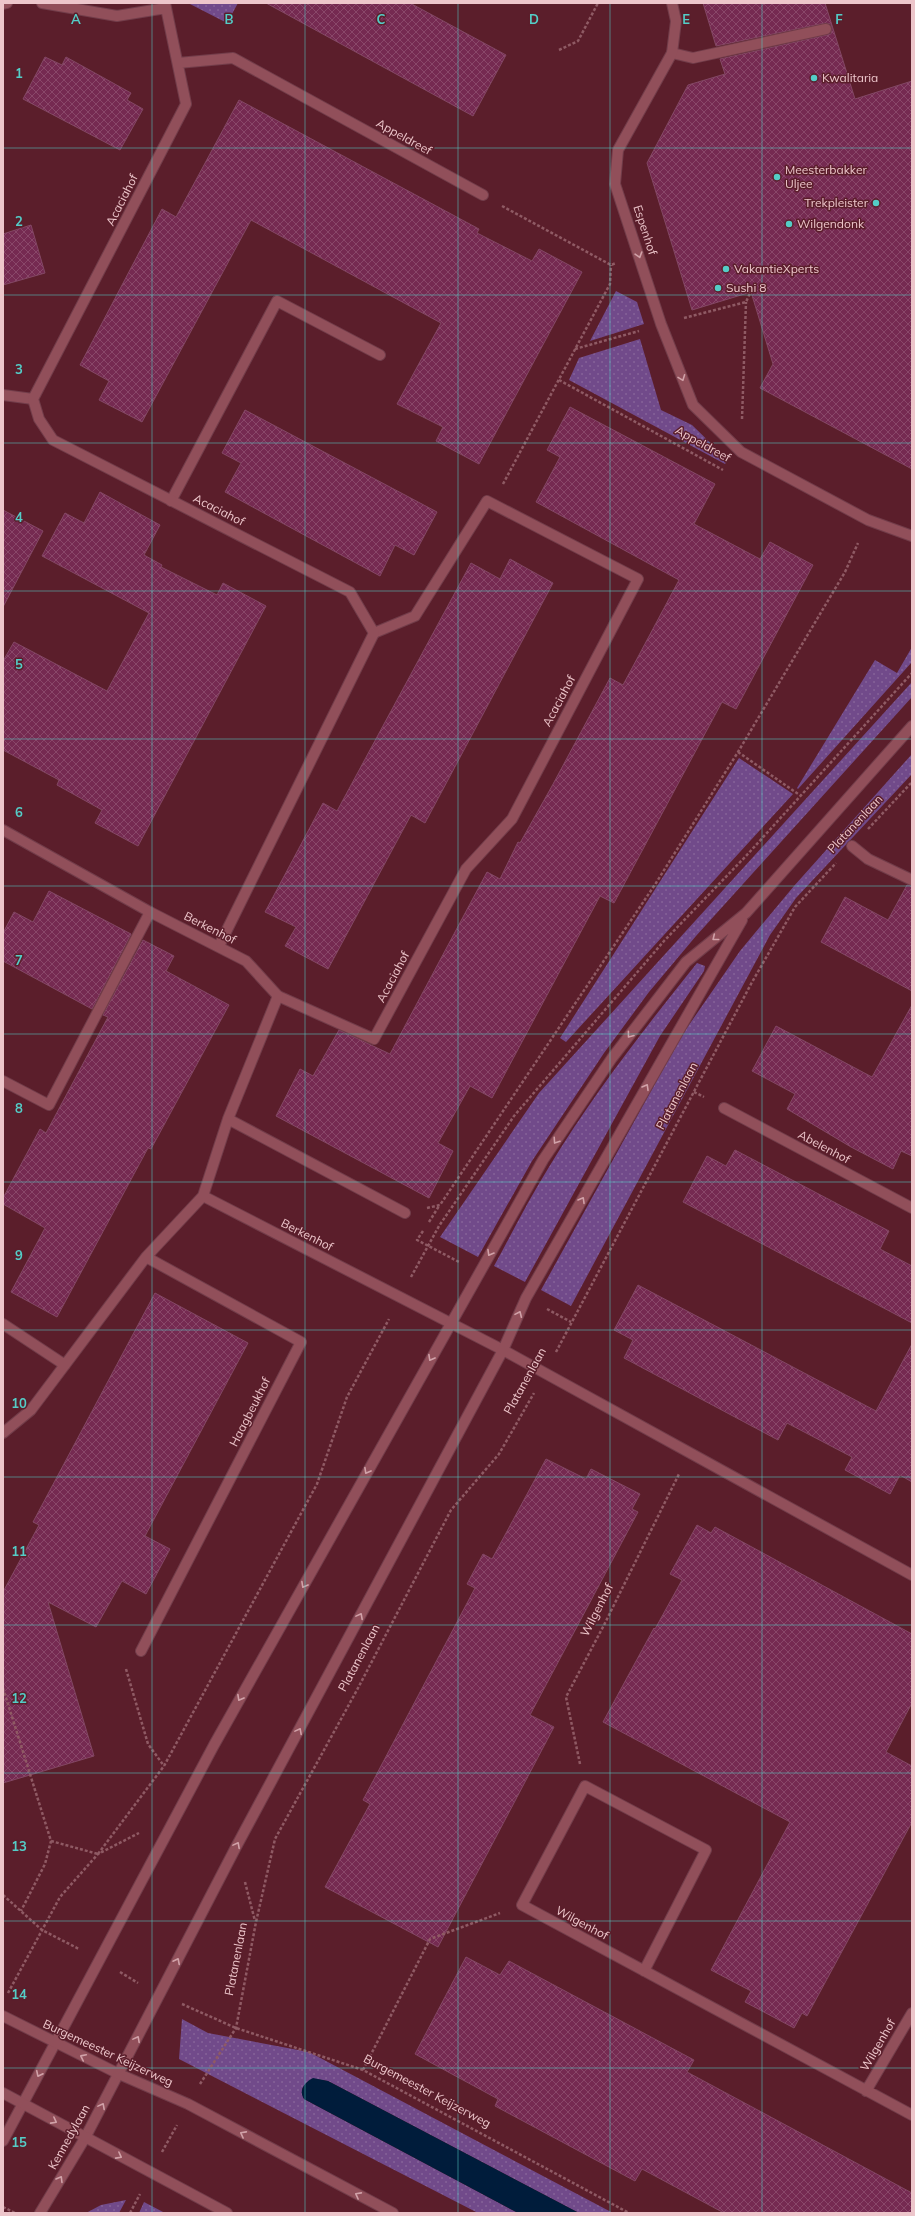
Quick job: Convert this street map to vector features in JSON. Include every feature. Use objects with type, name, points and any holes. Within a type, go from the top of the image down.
[{"type":"street","points":[[3,4],[7,3]]},
{"type":"street","points":[[42,3],[117,16],[165,5]]},
{"type":"street","name":"Espenhof","points":[[672,3],[676,21],[672,53],[618,150],[616,184],[661,324],[693,405],[741,452]]},
{"type":"street","name":"Acaciahof","points":[[165,5],[186,104],[33,399],[39,419],[53,440],[350,592],[374,633]]},
{"type":"street","points":[[672,53],[693,58],[826,29]]},
{"type":"street","name":"Appeldreef","points":[[178,63],[233,58],[482,196]]},
{"type":"street","points":[[171,501],[277,301],[380,355]]},
{"type":"street","points":[[3,395],[33,399]]},
{"type":"street","name":"Appeldreef","points":[[741,452],[868,520],[912,536]]},
{"type":"street","points":[[219,946],[374,633],[415,616],[486,501],[492,504]]},
{"type":"street","name":"Acaciahof","points":[[278,996],[374,1039],[466,869],[512,819],[638,580],[492,504]]},
{"type":"street","name":"Platanenlaan","points":[[54,2042],[214,1745],[543,1160],[612,1058],[686,962],[746,914],[912,726]]},
{"type":"street","name":"Berkenhof","points":[[3,830],[150,912],[246,961],[278,996]]},
{"type":"street","points":[[852,846],[868,859],[912,880]]},
{"type":"street","points":[[3,1081],[49,1105],[150,912]]},
{"type":"street","name":"Platanenlaan","points":[[119,2074],[236,1847],[503,1350],[526,1298],[746,914]]},
{"type":"street","points":[[3,1433],[32,1410],[146,1258],[203,1196],[228,1119],[278,996]]},
{"type":"street","name":"Abelenhof","points":[[724,1108],[912,1208]]},
{"type":"street","points":[[228,1119],[405,1213]]},
{"type":"street","name":"Berkenhof","points":[[203,1196],[450,1324]]},
{"type":"street","name":"Haagbeukhof","points":[[141,1651],[301,1342],[146,1258]]},
{"type":"street","points":[[3,1324],[65,1364]]},
{"type":"street","points":[[450,1324],[503,1350],[689,1452],[910,1570]]},
{"type":"street","points":[[522,1905],[585,1786],[706,1850],[644,1971]]},
{"type":"street","name":"Wilgenhof","points":[[522,1905],[912,2115]]},
{"type":"street","name":"Wilgenhof","points":[[866,2091],[912,2013]]},
{"type":"street","name":"Burgemeester Keijzerweg","points":[[3,2016],[119,2074],[188,2104],[393,2213]]},
{"type":"street","points":[[3,2141],[24,2105],[54,2042]]},
{"type":"street","name":"Kennedylaan","points":[[40,2213],[85,2138],[119,2074]]},
{"type":"street","points":[[3,2093],[227,2213]]},
{"type":"path","points":[[559,50],[578,41],[598,3]]},
{"type":"path","points":[[482,196],[611,265],[640,256]]},
{"type":"path","points":[[492,504],[610,284],[611,265]]},
{"type":"path","points":[[741,452],[746,302]]},
{"type":"path","name":"Appeldreef","points":[[559,380],[730,474],[741,452]]},
{"type":"path","points":[[405,1213],[440,1205],[656,884],[738,752],[845,572],[868,520]]},
{"type":"path","points":[[738,752],[774,774],[801,796]]},
{"type":"path","name":"Platanenlaan","points":[[236,2028],[256,1922],[275,1839],[357,1690],[451,1510],[499,1454],[546,1373],[751,984],[796,907],[912,782]]},
{"type":"path","name":"Wilgenhof","points":[[585,1786],[566,1697],[604,1625],[689,1452]]},
{"type":"path","points":[[141,1651],[125,1667],[148,1744],[164,1766]]},
{"type":"path","points":[[3,1688],[51,1841],[45,1864],[21,1911]]},
{"type":"path","points":[[6,1996],[60,1897],[98,1854],[51,1841]]},
{"type":"path","points":[[3,1895],[42,1930]]},
{"type":"path","points":[[363,2070],[430,1939],[522,1905]]},
{"type":"path","name":"Burgemeester Keijzerweg","points":[[159,1996],[236,2028],[363,2070],[630,2213]]},
{"type":"path","points":[[3,2206],[15,2213]]},
{"type":"shaded area","points":[[188,3],[238,3],[227,23]]},
{"type":"shaded area","points":[[616,291],[637,302],[644,324],[590,341]]},
{"type":"shaded area","points":[[640,339],[661,410],[692,425],[728,460],[725,464],[569,380],[579,358]]},
{"type":"shaded area","points":[[912,647],[912,662],[798,789],[797,788],[875,660],[897,673]]},
{"type":"shaded area","points":[[912,682],[912,697],[696,936],[649,992],[604,1053],[532,1161],[478,1257],[440,1237],[539,1093]]},
{"type":"shaded area","points":[[912,754],[912,774],[796,898],[770,935],[571,1306],[541,1290],[682,1035],[740,951],[794,886]]},
{"type":"shaded area","points":[[739,758],[793,794],[566,1042],[560,1038]]},
{"type":"shaded area","points":[[697,963],[705,966],[704,971],[660,1036],[525,1282],[494,1266],[542,1179],[583,1114],[638,1038]]},
{"type":"shaded area","points":[[182,2019],[208,2033],[309,2052],[613,2213],[579,2213],[328,2081],[314,2080],[308,2082],[302,2089],[304,2099],[518,2213],[478,2213],[179,2059]]},
{"type":"shaded area","points":[[126,2200],[119,2213],[86,2213],[101,2205]]},
{"type":"shaded area","points":[[144,2202],[165,2213],[139,2213]]},
{"type":"water","points":[[313,2078],[328,2081],[579,2213],[518,2213],[304,2099],[302,2096],[302,2089],[307,2082]]},
{"type":"building","points":[[266,3],[410,3],[506,55],[473,116]]},
{"type":"building","name":"Wilgendonk","points":[[703,3],[825,3],[855,99],[912,81],[912,469],[760,388],[773,364],[751,292],[692,310],[647,163],[688,85],[725,74],[720,59],[831,34],[832,28],[831,24],[825,23],[716,46]]},
{"type":"building","points":[[45,57],[62,65],[66,57],[131,93],[127,100],[143,109],[120,150],[23,99]]},
{"type":"building","points":[[239,100],[479,229],[477,233],[532,261],[539,249],[582,272],[479,464],[436,441],[443,427],[397,404],[441,323],[251,220],[142,422],[99,400],[109,381],[80,365],[162,209],[176,217]]},
{"type":"building","points":[[31,225],[45,273],[3,285],[3,234]]},
{"type":"building","points":[[570,407],[715,484],[694,524],[760,559],[770,542],[813,565],[736,709],[722,702],[614,903],[600,896],[492,1098],[470,1086],[438,1143],[453,1151],[429,1198],[276,1116],[300,1069],[313,1076],[339,1030],[390,1054],[487,872],[500,879],[518,842],[520,843],[552,786],[610,678],[623,685],[679,580],[536,502],[560,457],[547,450]]},
{"type":"building","points":[[245,410],[437,512],[414,555],[395,545],[380,576],[225,492],[241,463],[222,453]]},
{"type":"building","points":[[100,492],[160,525],[144,555],[162,565],[161,567],[217,595],[223,583],[266,606],[138,846],[95,823],[102,810],[57,785],[59,780],[3,750],[3,661],[14,642],[107,691],[149,613],[42,556],[65,513],[84,523]]},
{"type":"building","points":[[3,510],[43,531],[3,607]]},
{"type":"building","points":[[510,559],[553,583],[425,823],[411,815],[328,969],[285,946],[296,927],[265,912],[323,803],[337,811],[471,563],[500,579]]},
{"type":"building","points":[[907,885],[912,886],[912,991],[821,942],[845,897],[888,920]]},
{"type":"building","points":[[49,891],[131,934],[92,1009],[3,961],[3,933],[14,912],[33,922]]},
{"type":"building","points":[[143,940],[174,956],[166,971],[229,1005],[151,1149],[148,1148],[57,1317],[11,1292],[45,1228],[3,1204],[3,1198],[40,1129],[46,1133],[108,1017],[103,1015]]},
{"type":"building","points":[[912,1005],[912,1156],[901,1151],[893,1169],[851,1147],[787,1109],[795,1094],[752,1071],[776,1026],[872,1077]]},
{"type":"building","points":[[735,1150],[889,1231],[880,1249],[912,1266],[912,1323],[683,1202],[707,1156],[726,1166]]},
{"type":"building","points":[[638,1285],[876,1411],[912,1344],[912,1482],[900,1475],[890,1494],[845,1470],[852,1457],[787,1423],[778,1440],[624,1358],[633,1340],[614,1330]]},
{"type":"building","points":[[155,1293],[248,1343],[145,1536],[170,1549],[146,1594],[122,1581],[96,1627],[48,1602],[94,1756],[3,1783],[3,1592],[39,1525],[33,1522]]},
{"type":"building","points":[[546,1459],[586,1479],[591,1469],[640,1494],[632,1509],[638,1512],[530,1715],[554,1727],[438,1947],[325,1887],[370,1804],[363,1800],[475,1588],[467,1584],[483,1554],[492,1559]]},
{"type":"building","points":[[697,1525],[711,1533],[715,1527],[912,1634],[912,1703],[886,1752],[912,1766],[912,1822],[807,2016],[802,2013],[794,2028],[745,2002],[751,1991],[711,1970],[790,1822],[603,1722],[682,1580],[670,1574]]},
{"type":"building","points":[[466,1957],[500,1975],[509,1961],[694,2060],[687,2072],[912,2193],[912,2213],[724,2213],[642,2169],[635,2181],[495,2106],[498,2099],[415,2054]]},
{"type":"place","name":"Kwalitaria","points":[[814,78]]},
{"type":"place","name":"Meesterbakker Uljee","points":[[777,177]]},
{"type":"place","name":"Trekpleister","points":[[876,203]]},
{"type":"place","name":"Wilgendonk","points":[[789,224]]},
{"type":"place","name":"VakantieXperts","points":[[726,269]]},
{"type":"place","name":"Sushi 8","points":[[718,288]]}]
